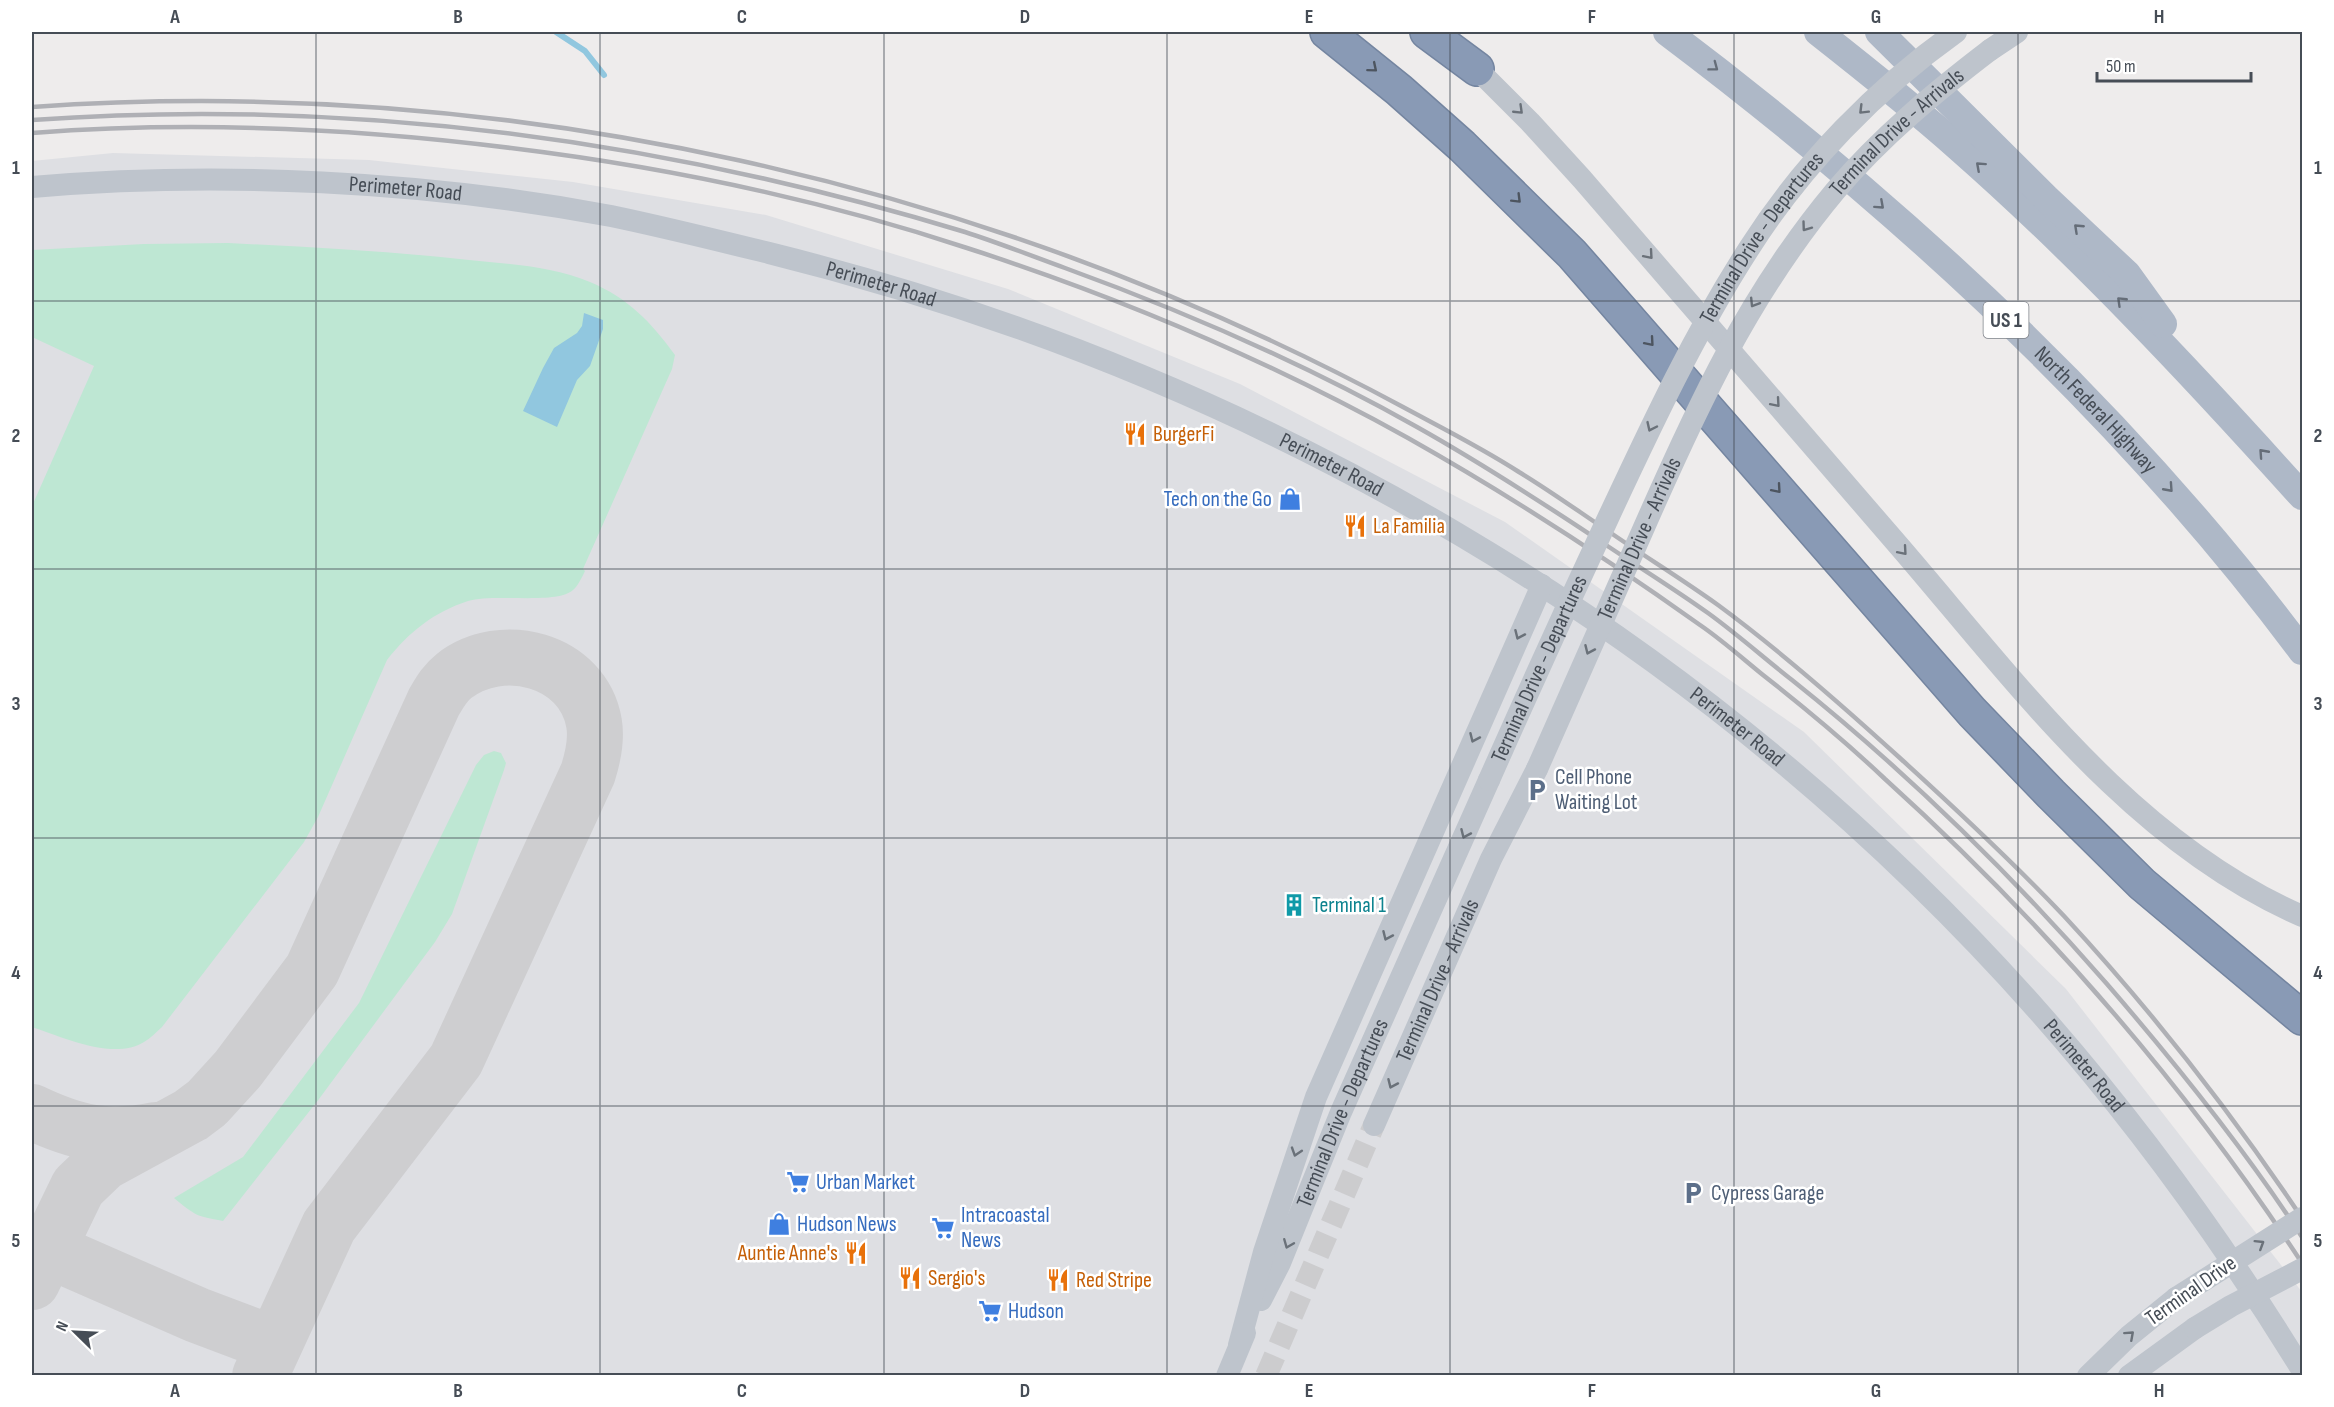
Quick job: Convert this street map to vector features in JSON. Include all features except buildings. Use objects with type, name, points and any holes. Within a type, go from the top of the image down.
[{"type":"highway","points":[[1327,32],[1399,90],[1462,146],[1572,254],[1972,712],[2035,779],[2142,884],[2302,1018]]},
{"type":"highway","points":[[1427,32],[1477,69]]},
{"type":"main road","points":[[1440,32],[1477,69]]},
{"type":"main road","name":"North Federal Highway","points":[[1667,32],[1725,75],[1832,162],[2014,328],[2173,492],[2258,593],[2302,651]]},
{"type":"main road","points":[[1818,32],[1957,145],[2019,202],[2136,316],[2302,496]]},
{"type":"main road","points":[[1880,32],[2046,198],[2127,274],[2219,404]]},
{"type":"street","name":"Terminal Drive - Departures","points":[[1227,1376],[1239,1345],[1280,1263],[1341,1112],[1533,679],[1687,354],[1750,246],[1806,171],[1870,103],[1956,32]]},
{"type":"street","name":"Terminal Drive - Arrivals","points":[[1374,1125],[1491,859],[1537,769],[1680,448],[1736,334],[1793,246],[1859,164],[1923,103],[1990,50],[2017,32]]},
{"type":"street","points":[[1477,69],[1582,178],[1998,661],[2076,748],[2129,799],[2187,849],[2251,890],[2302,916]]},
{"type":"street","name":"Perimeter Road","points":[[32,187],[135,181],[237,181],[411,190],[544,205],[615,217],[865,278],[1000,321],[1112,362],[1184,393],[1364,480],[1542,585],[1639,652],[1748,735],[1865,837],[1946,915],[2035,1008],[2135,1127],[2228,1255],[2302,1370]]},
{"type":"street","points":[[1239,1345],[1264,1252],[1316,1097],[1542,585]]},
{"type":"street","name":"Terminal Drive","points":[[2088,1376],[2129,1336],[2176,1298],[2302,1218]]},
{"type":"street","points":[[2129,1376],[2195,1328],[2231,1306],[2302,1269]]},
{"type":"shaded area","points":[[113,153],[369,160],[573,182],[766,215],[1008,289],[1240,384],[1505,522],[1804,732],[2066,989],[2302,1292],[2302,1375],[32,1375],[32,161]]},
{"type":"green space","points":[[228,243],[409,254],[515,264],[561,272],[604,288],[627,303],[648,322],[675,355],[672,369],[577,586],[565,594],[554,597],[493,598],[468,601],[433,617],[413,632],[387,660],[318,817],[304,842],[162,1027],[147,1040],[132,1047],[103,1048],[32,1027],[32,506],[94,366],[32,337],[32,250],[144,244]]},
{"type":"green space","points":[[494,751],[501,753],[506,763],[504,770],[452,914],[435,942],[319,1099],[223,1221],[192,1212],[174,1198],[243,1157],[359,1003],[476,765],[484,755]]},
{"type":"water","points":[[584,313],[603,320],[603,329],[590,366],[577,380],[557,427],[523,411],[554,348],[577,333],[582,326]]},
{"type":"waterway","points":[[556,32],[585,51],[604,75]]},
{"type":"taxiway","points":[[32,1282],[78,1187],[103,1163],[191,1115],[207,1103],[238,1069],[312,970],[434,702],[445,685],[454,676],[473,665],[494,659],[516,658],[538,662],[557,670],[574,683],[587,701],[594,723],[595,736],[588,773],[456,1060],[329,1226],[260,1376]]},
{"type":"taxiway","points":[[32,1112],[63,1125],[92,1133],[122,1134],[156,1130]]},
{"type":"taxiway","points":[[46,1249],[197,1315],[274,1344]]},
{"type":"tunnel","points":[[1266,1376],[1374,1125]]},
{"type":"railway","points":[[32,107],[210,101],[387,108],[564,128],[738,160],[911,204],[1079,261],[1244,328],[1403,407],[1505,463],[1704,595],[1812,680],[1963,817],[2064,916],[2189,1062],[2247,1139],[2302,1218]]},
{"type":"railway","points":[[32,120],[151,114],[269,115],[386,121],[503,132],[619,150],[735,172],[850,200],[965,232],[1200,321],[1332,382],[1417,427],[1490,470],[1684,596],[1740,638],[1876,750],[1995,863],[2107,984],[2209,1108],[2257,1171],[2302,1237]]},
{"type":"railway","points":[[32,133],[152,127],[331,131],[511,148],[684,175],[855,214],[1024,267],[1137,309],[1302,383],[1408,438],[1593,551],[1716,637],[1855,752],[2001,890],[2109,1008],[2209,1132],[2257,1196],[2302,1263]]},
{"type":"place","name":"BurgerFi","points":[[1135,434]]},
{"type":"place","name":"Tech on the Go","points":[[1290,499]]},
{"type":"place","name":"La Familia","points":[[1355,526]]},
{"type":"place","name":"Cell Phone Waiting Lot","points":[[1537,790]]},
{"type":"place","name":"Terminal 1","points":[[1294,905]]},
{"type":"place","name":"Urban Market","points":[[798,1182]]},
{"type":"place","name":"Cypress Garage","points":[[1693,1193]]},
{"type":"place","name":"Hudson News","points":[[779,1224]]},
{"type":"place","name":"Intracoastal News","points":[[943,1228]]},
{"type":"place","name":"Auntie Anne's","points":[[856,1253]]},
{"type":"place","name":"Sergio's","points":[[910,1278]]},
{"type":"place","name":"Red Stripe","points":[[1058,1280]]},
{"type":"place","name":"Hudson","points":[[990,1311]]}]
